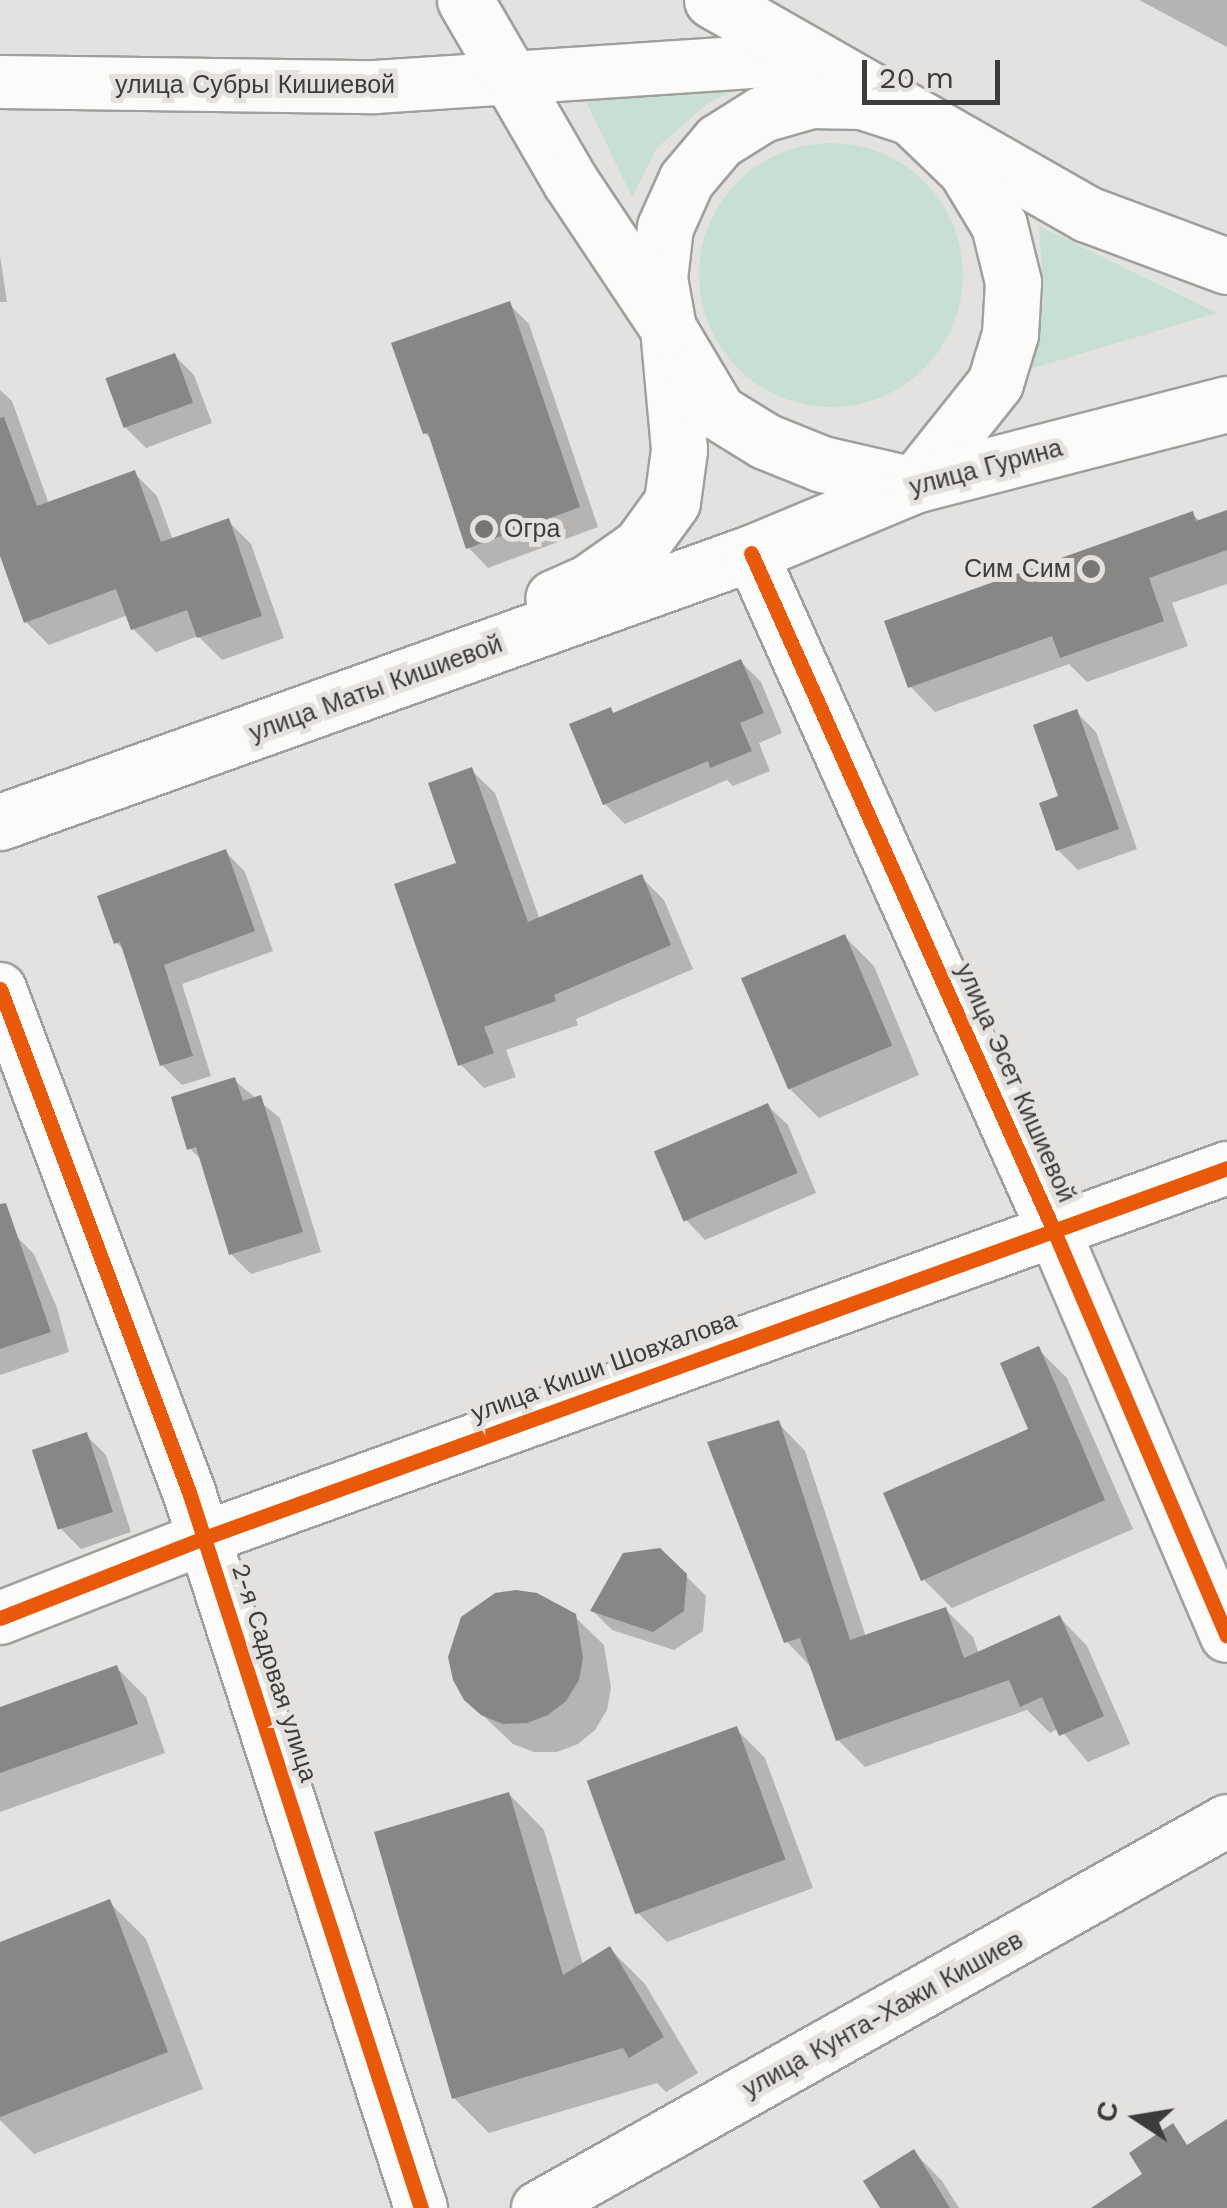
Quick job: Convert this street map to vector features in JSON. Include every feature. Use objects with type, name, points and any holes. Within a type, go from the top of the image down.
[{"type":"main road","points":[[431,670],[517,614],[588,582],[640,546],[672,502],[679,450],[668,328],[658,278],[665,227],[686,180],[718,141],[762,114],[812,100],[862,101],[911,117],[966,170],[999,225],[1013,282],[1010,334],[995,383],[914,486],[822,464],[765,441],[718,412],[668,328],[570,181],[464,0]]},
{"type":"main road","points":[[712,0],[1086,214],[1227,266]]},
{"type":"main road","name":"улица Гурина","points":[[752,553],[914,486],[1227,404]]},
{"type":"main road","name":"улица Маты Кишиевой","points":[[0,822],[752,553]]},
{"type":"street","name":"улица Субры Кишиевой","points":[[0,82],[356,88],[814,58]]},
{"type":"street","name":"улица Эсет Кишиевой","points":[[752,553],[1054,1230],[1227,1636]]},
{"type":"street","name":"2-я Садовая улица","points":[[0,990],[204,1538],[421,2208]]},
{"type":"street","name":"улица Киши Шовхалова","points":[[0,1618],[204,1538],[1227,1168]]},
{"type":"street","name":"улица Кунта-Хажи Кишиев","points":[[538,2208],[1227,1821]]},
{"type":"green space","points":[[749,83],[708,103],[657,148],[632,197],[582,93]]},
{"type":"green space","points":[[831,143],[857,145],[882,153],[925,181],[953,224],[961,249],[961,301],[953,326],[925,369],[882,397],[857,405],[831,407],[805,405],[780,397],[737,369],[709,326],[701,301],[699,275],[701,249],[709,224],[737,181],[780,153],[805,145]]},
{"type":"green space","points":[[1039,226],[1217,313],[1027,370],[1044,299]]},
{"type":"building","points":[[510,301],[580,507],[466,549],[428,433],[423,434],[391,343]]},
{"type":"building","points":[[175,353],[193,403],[124,428],[105,378]]},
{"type":"building","points":[[4,417],[37,506],[135,470],[161,542],[229,518],[262,616],[197,638],[187,610],[131,630],[116,589],[24,623],[0,556],[0,418]]},
{"type":"building","points":[[1227,510],[1227,550],[1149,578],[1164,621],[1060,658],[1052,636],[908,688],[884,621],[1193,511],[1196,521]]},
{"type":"building","points":[[741,659],[764,713],[740,723],[752,751],[710,768],[708,761],[603,805],[569,724],[611,707],[613,713]]},
{"type":"building","points":[[1077,709],[1119,829],[1056,851],[1039,803],[1058,796],[1033,725]]},
{"type":"building","points":[[472,767],[528,922],[642,874],[671,945],[554,995],[556,1001],[484,1027],[494,1053],[458,1066],[394,884],[456,863],[428,783]]},
{"type":"building","points":[[226,849],[255,931],[164,965],[193,1056],[160,1066],[120,942],[114,944],[97,896]]},
{"type":"building","points":[[845,934],[892,1045],[788,1090],[741,978]]},
{"type":"building","points":[[235,1077],[243,1101],[261,1095],[303,1232],[229,1255],[196,1147],[187,1150],[171,1097]]},
{"type":"building","points":[[768,1103],[798,1173],[684,1221],[654,1151]]},
{"type":"building","points":[[6,1203],[51,1332],[0,1349],[0,1204]]},
{"type":"building","points":[[1039,1346],[1105,1500],[921,1581],[883,1493],[1028,1429],[1000,1363]]},
{"type":"building","points":[[779,1420],[850,1640],[946,1607],[964,1658],[1060,1615],[1104,1716],[1059,1736],[1042,1697],[1020,1707],[1009,1680],[836,1741],[800,1638],[784,1643],[707,1442]]},
{"type":"building","points":[[87,1432],[113,1512],[58,1530],[32,1450]]},
{"type":"building","points":[[660,1548],[687,1574],[684,1611],[653,1632],[590,1611],[623,1553]]},
{"type":"building","points":[[495,1593],[537,1593],[576,1614],[583,1658],[579,1680],[566,1701],[548,1715],[527,1723],[503,1724],[481,1715],[464,1700],[453,1680],[448,1657],[461,1617]]},
{"type":"building","points":[[117,1665],[138,1724],[0,1773],[0,1707]]},
{"type":"building","points":[[737,1726],[786,1859],[635,1914],[587,1781]]},
{"type":"building","points":[[509,1792],[563,1975],[610,1946],[664,2037],[629,2058],[623,2048],[452,2099],[374,1832]]},
{"type":"building","points":[[110,1899],[168,2052],[0,2117],[0,1942]]},
{"type":"building","points":[[1227,2119],[1227,2208],[1091,2208],[1142,2174],[1129,2153],[1173,2123],[1187,2145]]},
{"type":"building","points":[[914,2149],[950,2208],[880,2208],[863,2181]]},
{"type":"cycle path","points":[[751,553],[1054,1231],[1227,1636]]},
{"type":"cycle path","points":[[0,989],[189,1492],[421,2208]]},
{"type":"cycle path","points":[[0,1618],[204,1538],[1227,1168]]},
{"type":"place","name":"Огра","points":[[484,529]]},
{"type":"place","name":"Сим Сим","points":[[1091,569]]}]
